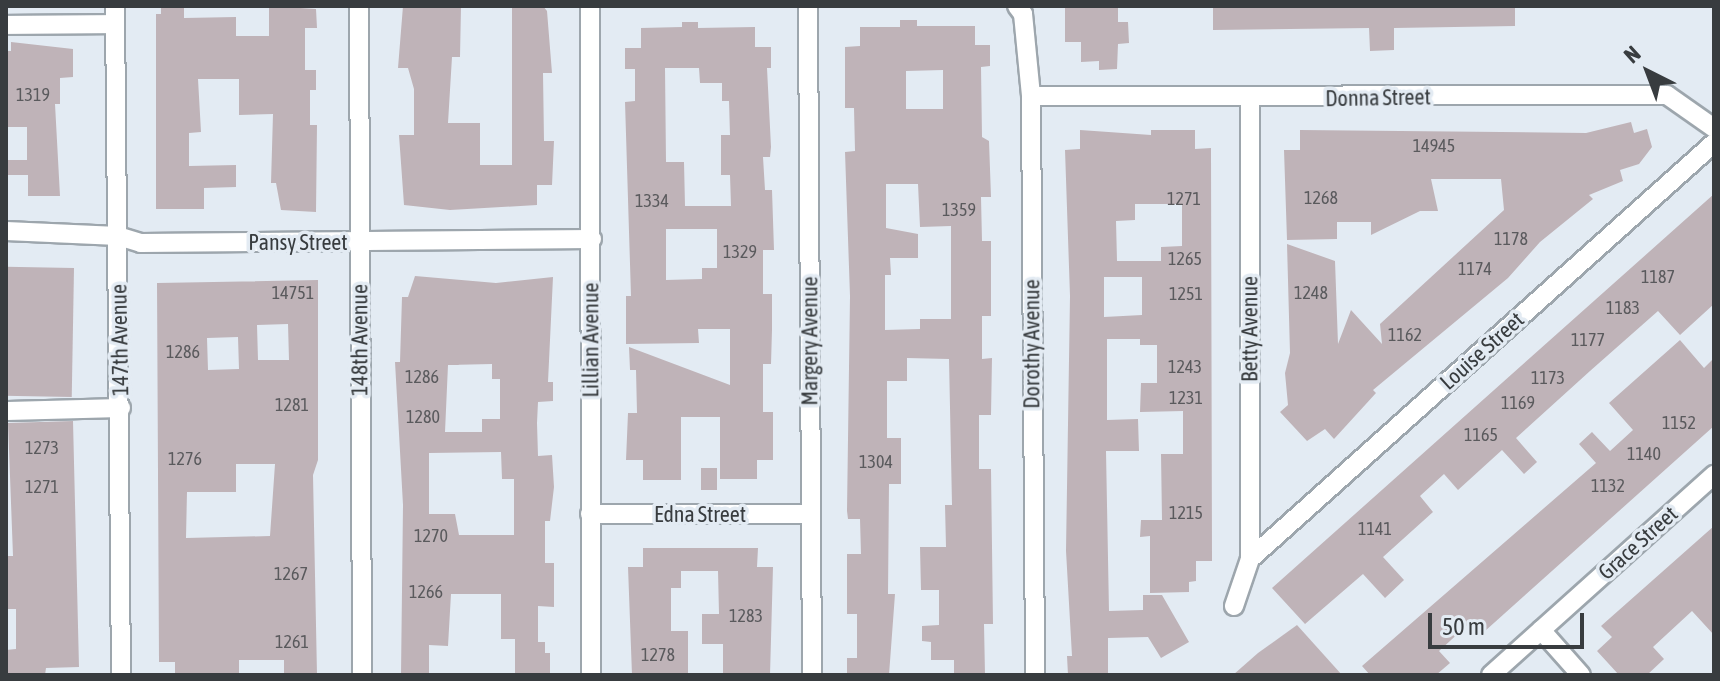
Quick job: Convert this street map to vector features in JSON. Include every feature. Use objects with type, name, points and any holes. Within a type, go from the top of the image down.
[{"type":"street","name":"148th Avenue","points":[[359,6],[362,675]]},
{"type":"street","name":"Lillian Avenue","points":[[590,6],[591,675]]},
{"type":"street","name":"Margery Avenue","points":[[808,6],[812,675]]},
{"type":"street","name":"Dorothy Avenue","points":[[1020,10],[1031,96],[1035,675]]},
{"type":"street","points":[[6,25],[115,15]]},
{"type":"street","name":"147th Avenue","points":[[115,15],[121,408],[121,675]]},
{"type":"street","name":"Donna Street","points":[[1031,96],[1250,99],[1667,95],[1714,128]]},
{"type":"street","name":"Betty Avenue","points":[[1250,99],[1250,559]]},
{"type":"street","name":"Louise Street","points":[[1250,559],[1714,143]]},
{"type":"street","name":"Pansy Street","points":[[6,231],[118,236],[141,243],[592,239]]},
{"type":"street","points":[[6,411],[121,408]]},
{"type":"street","name":"Grace Street","points":[[1491,675],[1714,475]]},
{"type":"street","name":"Edna Street","points":[[590,514],[811,514]]},
{"type":"street","points":[[1234,606],[1250,559]]},
{"type":"street","points":[[1541,630],[1581,675]]},
{"type":"building","points":[[161,6],[184,6],[184,18],[236,17],[236,36],[269,36],[269,6],[316,9],[317,28],[305,28],[305,70],[316,70],[316,90],[310,90],[310,125],[317,125],[316,212],[281,210],[276,183],[271,183],[273,114],[239,115],[239,79],[198,79],[201,132],[189,133],[189,166],[236,165],[236,187],[204,188],[204,209],[156,209],[156,14],[161,14]]},
{"type":"building","points":[[403,6],[461,6],[460,57],[452,57],[448,123],[480,123],[480,165],[512,165],[512,6],[543,6],[547,11],[552,73],[543,73],[544,141],[554,141],[552,185],[537,185],[537,205],[450,210],[404,205],[399,135],[414,135],[414,89],[408,68],[398,68]]},
{"type":"building","points":[[1065,6],[1118,6],[1118,22],[1128,22],[1129,43],[1118,44],[1117,69],[1099,70],[1099,61],[1081,62],[1081,42],[1065,42]]},
{"type":"building","points":[[1213,6],[1515,6],[1515,26],[1394,28],[1394,50],[1370,51],[1369,28],[1213,30]]},
{"type":"building","points":[[900,20],[917,20],[917,26],[975,26],[975,45],[990,45],[990,66],[981,67],[982,137],[989,141],[991,197],[981,197],[982,241],[991,241],[991,316],[982,316],[982,359],[992,358],[991,415],[979,415],[979,469],[991,469],[993,624],[984,624],[985,675],[954,675],[954,660],[931,660],[931,642],[922,641],[922,626],[939,625],[939,590],[921,590],[920,547],[946,547],[945,505],[952,505],[949,359],[907,358],[907,381],[887,381],[887,438],[901,438],[901,484],[889,484],[888,594],[895,594],[889,675],[847,675],[847,658],[857,658],[857,614],[847,614],[847,554],[861,554],[860,519],[848,519],[847,511],[850,296],[845,152],[855,151],[854,108],[845,108],[845,47],[860,46],[860,27],[900,27]],"holes":[[[943,70],[943,109],[906,109],[906,71]],[[886,184],[918,184],[920,227],[951,226],[951,319],[920,319],[920,329],[885,330],[885,275],[891,275],[890,258],[918,258],[918,234],[886,228]]]},
{"type":"building","points":[[682,22],[698,22],[698,28],[755,27],[755,47],[771,47],[771,68],[767,68],[771,147],[770,157],[763,157],[765,190],[772,190],[774,250],[763,250],[763,294],[772,294],[772,330],[771,364],[763,364],[763,412],[773,412],[773,460],[757,460],[757,479],[720,479],[720,417],[681,417],[681,480],[643,480],[643,460],[626,460],[628,413],[637,413],[636,370],[630,370],[629,347],[730,385],[730,329],[698,329],[699,343],[626,344],[626,296],[631,296],[625,102],[635,101],[635,69],[625,69],[625,48],[641,48],[641,28],[682,27]],"holes":[[[665,68],[699,68],[700,83],[722,83],[722,101],[729,101],[730,135],[721,135],[721,175],[730,175],[731,206],[685,206],[684,162],[666,162]],[[666,229],[717,229],[717,268],[702,268],[702,279],[666,280]]]},
{"type":"building","points":[[11,42],[73,49],[73,77],[60,78],[60,104],[55,104],[60,196],[28,196],[28,175],[6,175],[6,160],[27,160],[27,127],[7,127],[6,51],[11,51]]},
{"type":"building","points":[[1631,122],[1634,133],[1647,129],[1652,147],[1639,164],[1620,170],[1623,181],[1589,195],[1593,199],[1540,242],[1508,278],[1373,390],[1376,393],[1334,439],[1325,429],[1307,441],[1280,412],[1288,405],[1285,373],[1290,353],[1287,244],[1335,261],[1338,344],[1351,310],[1382,344],[1380,324],[1504,210],[1501,179],[1431,179],[1438,211],[1420,211],[1371,235],[1371,222],[1337,222],[1337,239],[1287,240],[1284,150],[1300,150],[1300,130],[1586,133]]},
{"type":"building","points":[[1080,130],[1151,135],[1151,130],[1195,130],[1195,149],[1211,148],[1212,561],[1196,561],[1196,581],[1189,582],[1189,592],[1150,593],[1150,536],[1140,537],[1141,520],[1162,520],[1161,454],[1183,454],[1183,411],[1140,412],[1141,383],[1157,383],[1157,345],[1140,345],[1140,339],[1107,339],[1107,420],[1138,419],[1139,451],[1106,451],[1109,611],[1143,610],[1143,595],[1162,595],[1189,642],[1161,658],[1148,637],[1108,638],[1108,675],[1068,675],[1067,656],[1072,656],[1066,551],[1070,296],[1065,150],[1080,149]],"holes":[[[1135,204],[1182,204],[1182,246],[1161,247],[1161,261],[1117,261],[1116,221],[1135,220]],[[1104,277],[1142,277],[1142,315],[1104,317]]]},
{"type":"building","points":[[1714,194],[1714,304],[1680,335],[1658,311],[1590,371],[1516,438],[1537,462],[1524,474],[1502,450],[1458,490],[1444,474],[1420,496],[1433,512],[1383,557],[1404,580],[1385,598],[1363,574],[1305,624],[1272,588]]},
{"type":"building","points":[[6,267],[74,268],[72,397],[6,396]]},
{"type":"building","points":[[415,276],[496,283],[553,277],[548,382],[553,382],[553,401],[538,402],[537,423],[538,456],[552,455],[554,487],[550,521],[545,521],[545,563],[554,563],[554,607],[538,606],[538,642],[545,642],[545,653],[550,653],[550,675],[515,675],[515,639],[501,639],[501,594],[451,594],[448,646],[429,645],[429,675],[401,675],[403,505],[395,362],[400,362],[402,297],[408,297]],"holes":[[[492,364],[492,379],[500,379],[500,419],[482,419],[482,432],[445,432],[448,365]],[[501,452],[502,479],[514,479],[514,535],[459,535],[455,514],[429,514],[429,453]]]},
{"type":"building","points":[[318,280],[318,460],[313,475],[317,675],[284,675],[284,660],[239,660],[239,675],[175,675],[175,662],[159,662],[157,283]],"holes":[[[288,324],[289,360],[258,360],[257,325]],[[238,337],[239,369],[208,370],[207,338]],[[236,464],[275,464],[270,536],[186,538],[187,492],[236,492]]]},
{"type":"building","points":[[1680,340],[1704,368],[1714,358],[1714,426],[1485,631],[1474,619],[1439,651],[1450,663],[1436,675],[1370,675],[1362,666],[1596,463],[1579,444],[1592,432],[1610,451],[1633,430],[1609,403]]},
{"type":"building","points":[[73,421],[79,667],[46,668],[45,675],[6,675],[6,650],[16,649],[16,609],[6,609],[6,556],[13,556],[8,423]]},
{"type":"building","points":[[701,468],[717,468],[717,490],[701,490]]},
{"type":"building","points":[[1714,526],[1714,635],[1692,611],[1653,647],[1664,659],[1647,675],[1619,675],[1597,651],[1612,637],[1601,626]]},
{"type":"building","points":[[643,548],[758,548],[757,567],[773,567],[770,675],[723,675],[723,644],[702,644],[702,614],[719,614],[718,571],[681,571],[681,588],[671,588],[671,631],[688,631],[688,675],[632,675],[628,567],[643,567]]},
{"type":"building","points":[[1297,625],[1342,675],[1233,675],[1258,653]]}]
